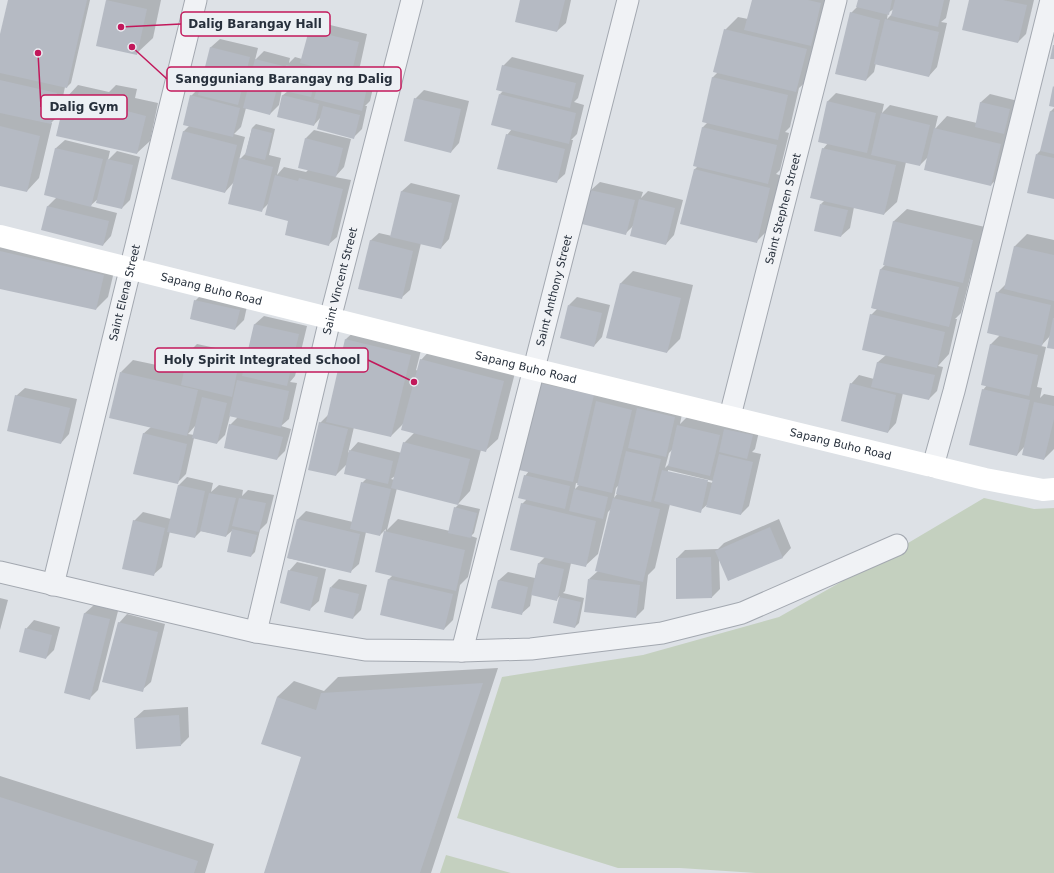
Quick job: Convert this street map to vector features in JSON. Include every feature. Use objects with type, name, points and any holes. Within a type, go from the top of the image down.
[{"type":"street","name":"Saint Elena Street","points":[[53,585],[196,0]]},
{"type":"street","name":"Saint Vincent Street","points":[[256,632],[330,319],[412,0]]},
{"type":"street","name":"Saint Anthony Street","points":[[462,651],[628,0]]},
{"type":"street","name":"Saint Stephen Street","points":[[730,416],[836,0]]},
{"type":"street","points":[[933,466],[954,391],[1050,0]]},
{"type":"street","name":"Sapang Buho Road","points":[[0,236],[330,319],[985,479],[1043,490],[1054,489]]},
{"type":"street","points":[[0,572],[256,632],[365,650],[462,651],[531,649],[662,633],[742,613],[897,545]]},
{"type":"green space","points":[[984,498],[1034,509],[1054,508],[1054,873],[756,873],[680,868],[618,868],[457,818],[502,677],[643,655],[779,617],[871,565]]},
{"type":"green space","points":[[446,855],[511,873],[440,873]]},
{"type":"building","points":[[8,0],[87,0],[67,88],[0,73],[0,34]]},
{"type":"building","points":[[106,0],[147,9],[137,55],[96,46]]},
{"type":"building","points":[[520,0],[565,0],[557,32],[515,22]]},
{"type":"building","points":[[752,0],[808,0],[821,3],[811,46],[744,30]]},
{"type":"building","points":[[858,0],[892,0],[889,15],[856,7]]},
{"type":"building","points":[[895,0],[944,0],[938,27],[891,16]]},
{"type":"building","points":[[969,0],[1003,0],[1027,5],[1018,43],[962,30]]},
{"type":"building","points":[[850,12],[880,20],[866,81],[835,74]]},
{"type":"building","points":[[885,19],[939,32],[929,77],[874,64]]},
{"type":"building","points":[[724,29],[807,49],[796,92],[713,72]]},
{"type":"building","points":[[309,30],[359,42],[351,76],[300,63]]},
{"type":"building","points":[[1053,45],[1054,59],[1050,59]]},
{"type":"building","points":[[210,47],[250,57],[238,105],[198,95]]},
{"type":"building","points":[[255,59],[283,66],[270,115],[243,108]]},
{"type":"building","points":[[286,65],[317,72],[311,97],[280,90]]},
{"type":"building","points":[[502,65],[576,83],[570,108],[496,90]]},
{"type":"building","points":[[321,72],[368,83],[362,111],[314,99]]},
{"type":"building","points":[[712,77],[788,95],[778,140],[702,122]]},
{"type":"building","points":[[0,80],[57,93],[51,124],[0,113]]},
{"type":"building","points":[[1053,86],[1054,87],[1054,107],[1049,106]]},
{"type":"building","points":[[499,94],[576,113],[569,144],[491,125]]},
{"type":"building","points":[[190,95],[240,108],[233,137],[183,125]]},
{"type":"building","points":[[282,95],[319,104],[314,126],[277,117]]},
{"type":"building","points":[[103,97],[125,102],[123,110],[146,116],[137,154],[56,136],[65,98],[101,105]]},
{"type":"building","points":[[414,98],[461,109],[451,153],[404,141]]},
{"type":"building","points":[[827,101],[876,113],[867,153],[818,142]]},
{"type":"building","points":[[980,102],[1010,109],[1004,134],[975,127]]},
{"type":"building","points":[[323,106],[360,115],[354,139],[317,129]]},
{"type":"building","points":[[1050,111],[1054,112],[1054,154],[1040,151]]},
{"type":"building","points":[[881,113],[930,125],[920,166],[871,155]]},
{"type":"building","points":[[0,126],[40,136],[27,192],[0,186]]},
{"type":"building","points":[[702,127],[777,145],[768,184],[693,166]]},
{"type":"building","points":[[252,128],[272,133],[265,160],[245,155]]},
{"type":"building","points":[[934,128],[1001,144],[991,186],[924,170]]},
{"type":"building","points":[[183,131],[237,145],[225,193],[171,179]]},
{"type":"building","points":[[506,134],[565,149],[557,183],[497,169]]},
{"type":"building","points":[[305,138],[343,148],[336,177],[298,168]]},
{"type":"building","points":[[55,148],[103,159],[91,207],[44,195]]},
{"type":"building","points":[[822,148],[896,165],[884,215],[810,198]]},
{"type":"building","points":[[1036,154],[1054,158],[1054,199],[1027,193]]},
{"type":"building","points":[[239,158],[273,167],[262,212],[228,204]]},
{"type":"building","points":[[107,159],[133,165],[122,209],[96,203]]},
{"type":"building","points":[[694,169],[770,188],[757,243],[680,224]]},
{"type":"building","points":[[275,175],[298,181],[299,178],[343,189],[329,246],[285,235],[288,221],[265,215]]},
{"type":"building","points":[[590,190],[635,200],[626,235],[582,224]]},
{"type":"building","points":[[401,191],[452,203],[441,249],[390,237]]},
{"type":"building","points":[[639,199],[675,208],[666,245],[630,236]]},
{"type":"building","points":[[820,204],[848,210],[841,237],[814,231]]},
{"type":"building","points":[[47,206],[109,221],[103,246],[41,230]]},
{"type":"building","points":[[893,221],[973,240],[963,283],[883,265]]},
{"type":"building","points":[[370,240],[413,251],[402,299],[358,289]]},
{"type":"building","points":[[1014,246],[1054,255],[1054,301],[1004,289]]},
{"type":"building","points":[[0,251],[104,275],[96,310],[0,289]]},
{"type":"building","points":[[880,269],[959,287],[949,327],[871,308]]},
{"type":"building","points":[[620,283],[681,298],[667,353],[606,338]]},
{"type":"building","points":[[996,292],[1051,305],[1042,346],[987,333]]},
{"type":"building","points":[[194,300],[240,310],[235,330],[190,319]]},
{"type":"building","points":[[568,305],[602,313],[594,347],[560,338]]},
{"type":"building","points":[[870,314],[945,332],[937,368],[862,350]]},
{"type":"building","points":[[1054,318],[1054,349],[1047,348]]},
{"type":"building","points":[[254,324],[299,334],[287,386],[242,376]]},
{"type":"building","points":[[345,339],[411,355],[391,437],[326,422]]},
{"type":"building","points":[[990,344],[1038,355],[1029,396],[981,385]]},
{"type":"building","points":[[188,352],[239,363],[232,397],[181,385]]},
{"type":"building","points":[[420,359],[504,381],[486,452],[401,430]]},
{"type":"building","points":[[877,362],[935,375],[929,400],[871,387]]},
{"type":"building","points":[[120,372],[198,390],[187,436],[109,418]]},
{"type":"building","points":[[237,380],[289,391],[281,428],[229,416]]},
{"type":"building","points":[[539,383],[594,395],[573,482],[519,470]]},
{"type":"building","points":[[850,383],[896,395],[888,433],[841,421]]},
{"type":"building","points":[[982,389],[1030,400],[1017,456],[969,445]]},
{"type":"building","points":[[15,395],[70,408],[61,444],[7,431]]},
{"type":"building","points":[[202,397],[227,403],[217,444],[192,438]]},
{"type":"building","points":[[596,401],[632,410],[612,493],[577,485]]},
{"type":"building","points":[[1034,402],[1054,406],[1054,419],[1044,460],[1022,455]]},
{"type":"building","points":[[637,408],[675,417],[666,457],[628,448]]},
{"type":"building","points":[[319,422],[348,429],[336,476],[308,470]]},
{"type":"building","points":[[229,424],[283,437],[277,460],[224,448]]},
{"type":"building","points":[[677,425],[720,435],[710,476],[668,466]]},
{"type":"building","points":[[724,429],[753,435],[747,459],[719,452]]},
{"type":"building","points":[[143,433],[187,444],[178,484],[133,474]]},
{"type":"building","points":[[403,442],[470,459],[458,505],[391,488]]},
{"type":"building","points":[[349,450],[393,461],[388,484],[344,474]]},
{"type":"building","points":[[626,451],[661,459],[651,502],[616,494]]},
{"type":"building","points":[[719,454],[753,462],[741,515],[706,507]]},
{"type":"building","points":[[662,470],[708,480],[701,513],[654,501]]},
{"type":"building","points":[[524,475],[570,486],[565,509],[518,498]]},
{"type":"building","points":[[361,482],[391,489],[380,536],[350,529]]},
{"type":"building","points":[[178,485],[205,491],[195,538],[167,532]]},
{"type":"building","points":[[574,489],[608,497],[603,519],[569,511]]},
{"type":"building","points":[[209,493],[236,498],[226,537],[200,531]]},
{"type":"building","points":[[239,498],[266,503],[259,532],[232,526]]},
{"type":"building","points":[[613,498],[660,509],[643,582],[595,571]]},
{"type":"building","points":[[521,503],[596,521],[586,567],[510,550]]},
{"type":"building","points":[[454,507],[477,513],[471,538],[448,533]]},
{"type":"building","points":[[297,519],[360,534],[351,573],[287,558]]},
{"type":"building","points":[[133,520],[165,528],[154,576],[122,569]]},
{"type":"building","points":[[770,527],[783,558],[728,581],[715,551]]},
{"type":"building","points":[[232,529],[257,535],[251,557],[227,552]]},
{"type":"building","points":[[384,531],[465,550],[456,591],[375,572]]},
{"type":"building","points":[[711,557],[712,598],[676,599],[676,558]]},
{"type":"building","points":[[538,563],[564,569],[557,601],[531,595]]},
{"type":"building","points":[[288,570],[318,577],[310,611],[280,603]]},
{"type":"building","points":[[388,579],[453,594],[444,630],[380,615]]},
{"type":"building","points":[[588,579],[640,585],[636,618],[584,612]]},
{"type":"building","points":[[498,580],[528,587],[522,615],[491,608]]},
{"type":"building","points":[[330,587],[359,594],[353,619],[324,612]]},
{"type":"building","points":[[559,597],[581,602],[575,628],[553,623]]},
{"type":"building","points":[[84,613],[110,619],[90,700],[64,693]]},
{"type":"building","points":[[118,622],[158,632],[143,692],[102,682]]},
{"type":"building","points":[[25,628],[52,635],[46,659],[19,652]]},
{"type":"building","points":[[483,683],[420,873],[264,873],[301,757],[261,744],[277,697],[316,710],[321,693]]},
{"type":"building","points":[[179,715],[181,746],[136,749],[134,718]]},
{"type":"building","points":[[0,797],[198,861],[194,873],[0,873]]},
{"type":"place","name":"Dalig Barangay Hall","points":[[121,27]]},
{"type":"place","name":"Sangguniang Barangay ng Dalig","points":[[132,47]]},
{"type":"place","name":"Dalig Gym","points":[[38,53]]},
{"type":"place","name":"Holy Spirit Integrated School","points":[[414,382]]}]
